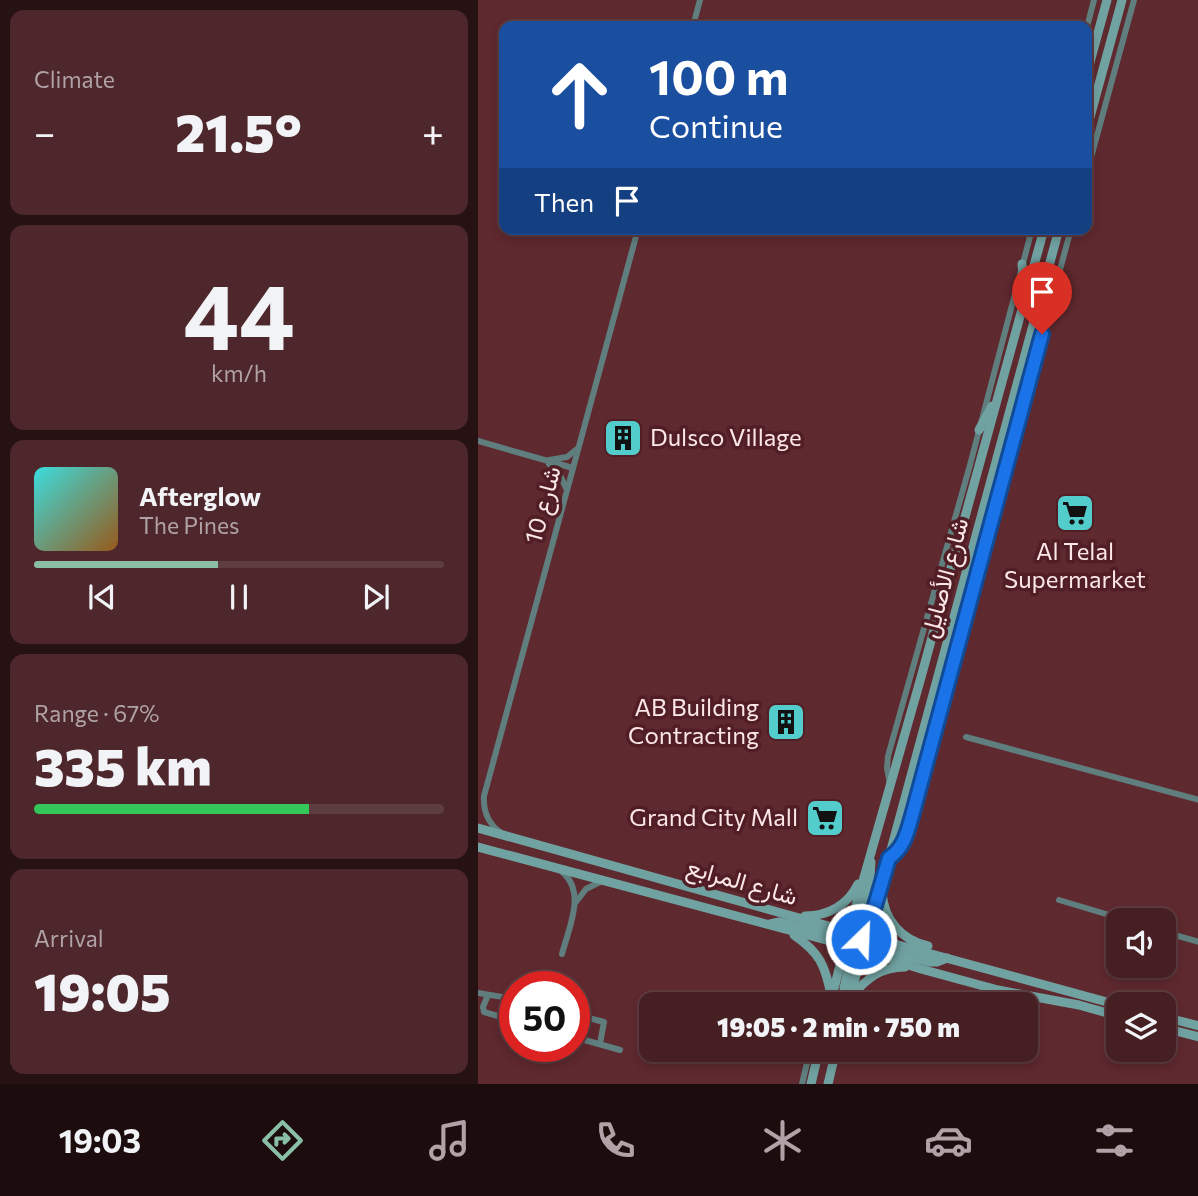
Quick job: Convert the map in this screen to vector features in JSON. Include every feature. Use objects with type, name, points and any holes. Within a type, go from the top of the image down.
[{"type":"main road","points":[[1092,55],[1107,0]]},
{"type":"main road","points":[[1092,110],[1122,0]]},
{"type":"main road","name":"شارع الأصايل","points":[[849,992],[870,853],[1042,235]]},
{"type":"main road","name":"شارع الأصايل","points":[[835,992],[882,883],[1058,235]]},
{"type":"main road","points":[[1022,264],[1025,297]]},
{"type":"main road","points":[[979,430],[997,399]]},
{"type":"main road","name":"شارع المرابع","points":[[478,828],[792,916],[921,968],[998,990],[1075,1004],[1106,1013]]},
{"type":"main road","name":"شارع المرابع","points":[[478,847],[787,930],[947,958],[1106,1001]]},
{"type":"main road","points":[[792,916],[818,915],[841,906],[854,891],[870,853]]},
{"type":"main road","points":[[882,883],[884,906],[893,925],[911,940],[936,949],[947,958]]},
{"type":"main road","points":[[767,925],[789,923],[856,941]]},
{"type":"main road","points":[[787,930],[809,945],[820,958],[827,975],[830,992]]},
{"type":"main road","points":[[856,992],[865,981],[880,971],[896,967],[921,968]]},
{"type":"main road","points":[[1176,1021],[1198,1027]]},
{"type":"main road","points":[[1176,1031],[1198,1037]]},
{"type":"main road","points":[[811,1084],[816,1062]]},
{"type":"main road","points":[[828,1084],[833,1062]]},
{"type":"street","points":[[694,21],[700,0]]},
{"type":"street","points":[[1089,21],[1095,0]]},
{"type":"street","points":[[1092,154],[1134,0]]},
{"type":"street","name":"شارع 10","points":[[504,835],[486,817],[483,806],[485,791],[636,235]]},
{"type":"street","points":[[890,785],[887,768],[890,750],[1030,235]]},
{"type":"street","points":[[889,858],[903,844],[918,798],[1069,235]]},
{"type":"street","points":[[478,441],[573,468]]},
{"type":"street","points":[[544,461],[567,457],[578,448]]},
{"type":"street","points":[[544,461],[559,472],[567,491]]},
{"type":"street","points":[[966,737],[1198,800]]},
{"type":"street","name":"شارع 10","points":[[478,804],[485,791]]},
{"type":"street","points":[[556,868],[566,875],[575,891],[575,903],[562,954]]},
{"type":"street","points":[[575,903],[586,888],[603,881]]},
{"type":"street","points":[[1059,900],[1106,914]]},
{"type":"street","points":[[1176,936],[1198,942]]},
{"type":"street","points":[[478,993],[499,997]]},
{"type":"street","points":[[488,995],[481,1007],[487,1013],[499,1016]]},
{"type":"street","points":[[590,1018],[604,1022],[600,1044]]},
{"type":"street","points":[[590,1041],[620,1050]]},
{"type":"street","points":[[802,1084],[807,1062]]},
{"type":"place","name":"Dulsco Village","points":[[623,438]]},
{"type":"place","name":"Al Telal Supermarket","points":[[1075,513]]},
{"type":"place","name":"AB Building Contracting","points":[[786,722]]},
{"type":"place","name":"Grand City Mall","points":[[825,818]]},
{"type":"route","points":[[861,939],[866,936],[889,858],[903,844],[912,816],[1042,334]]}]
